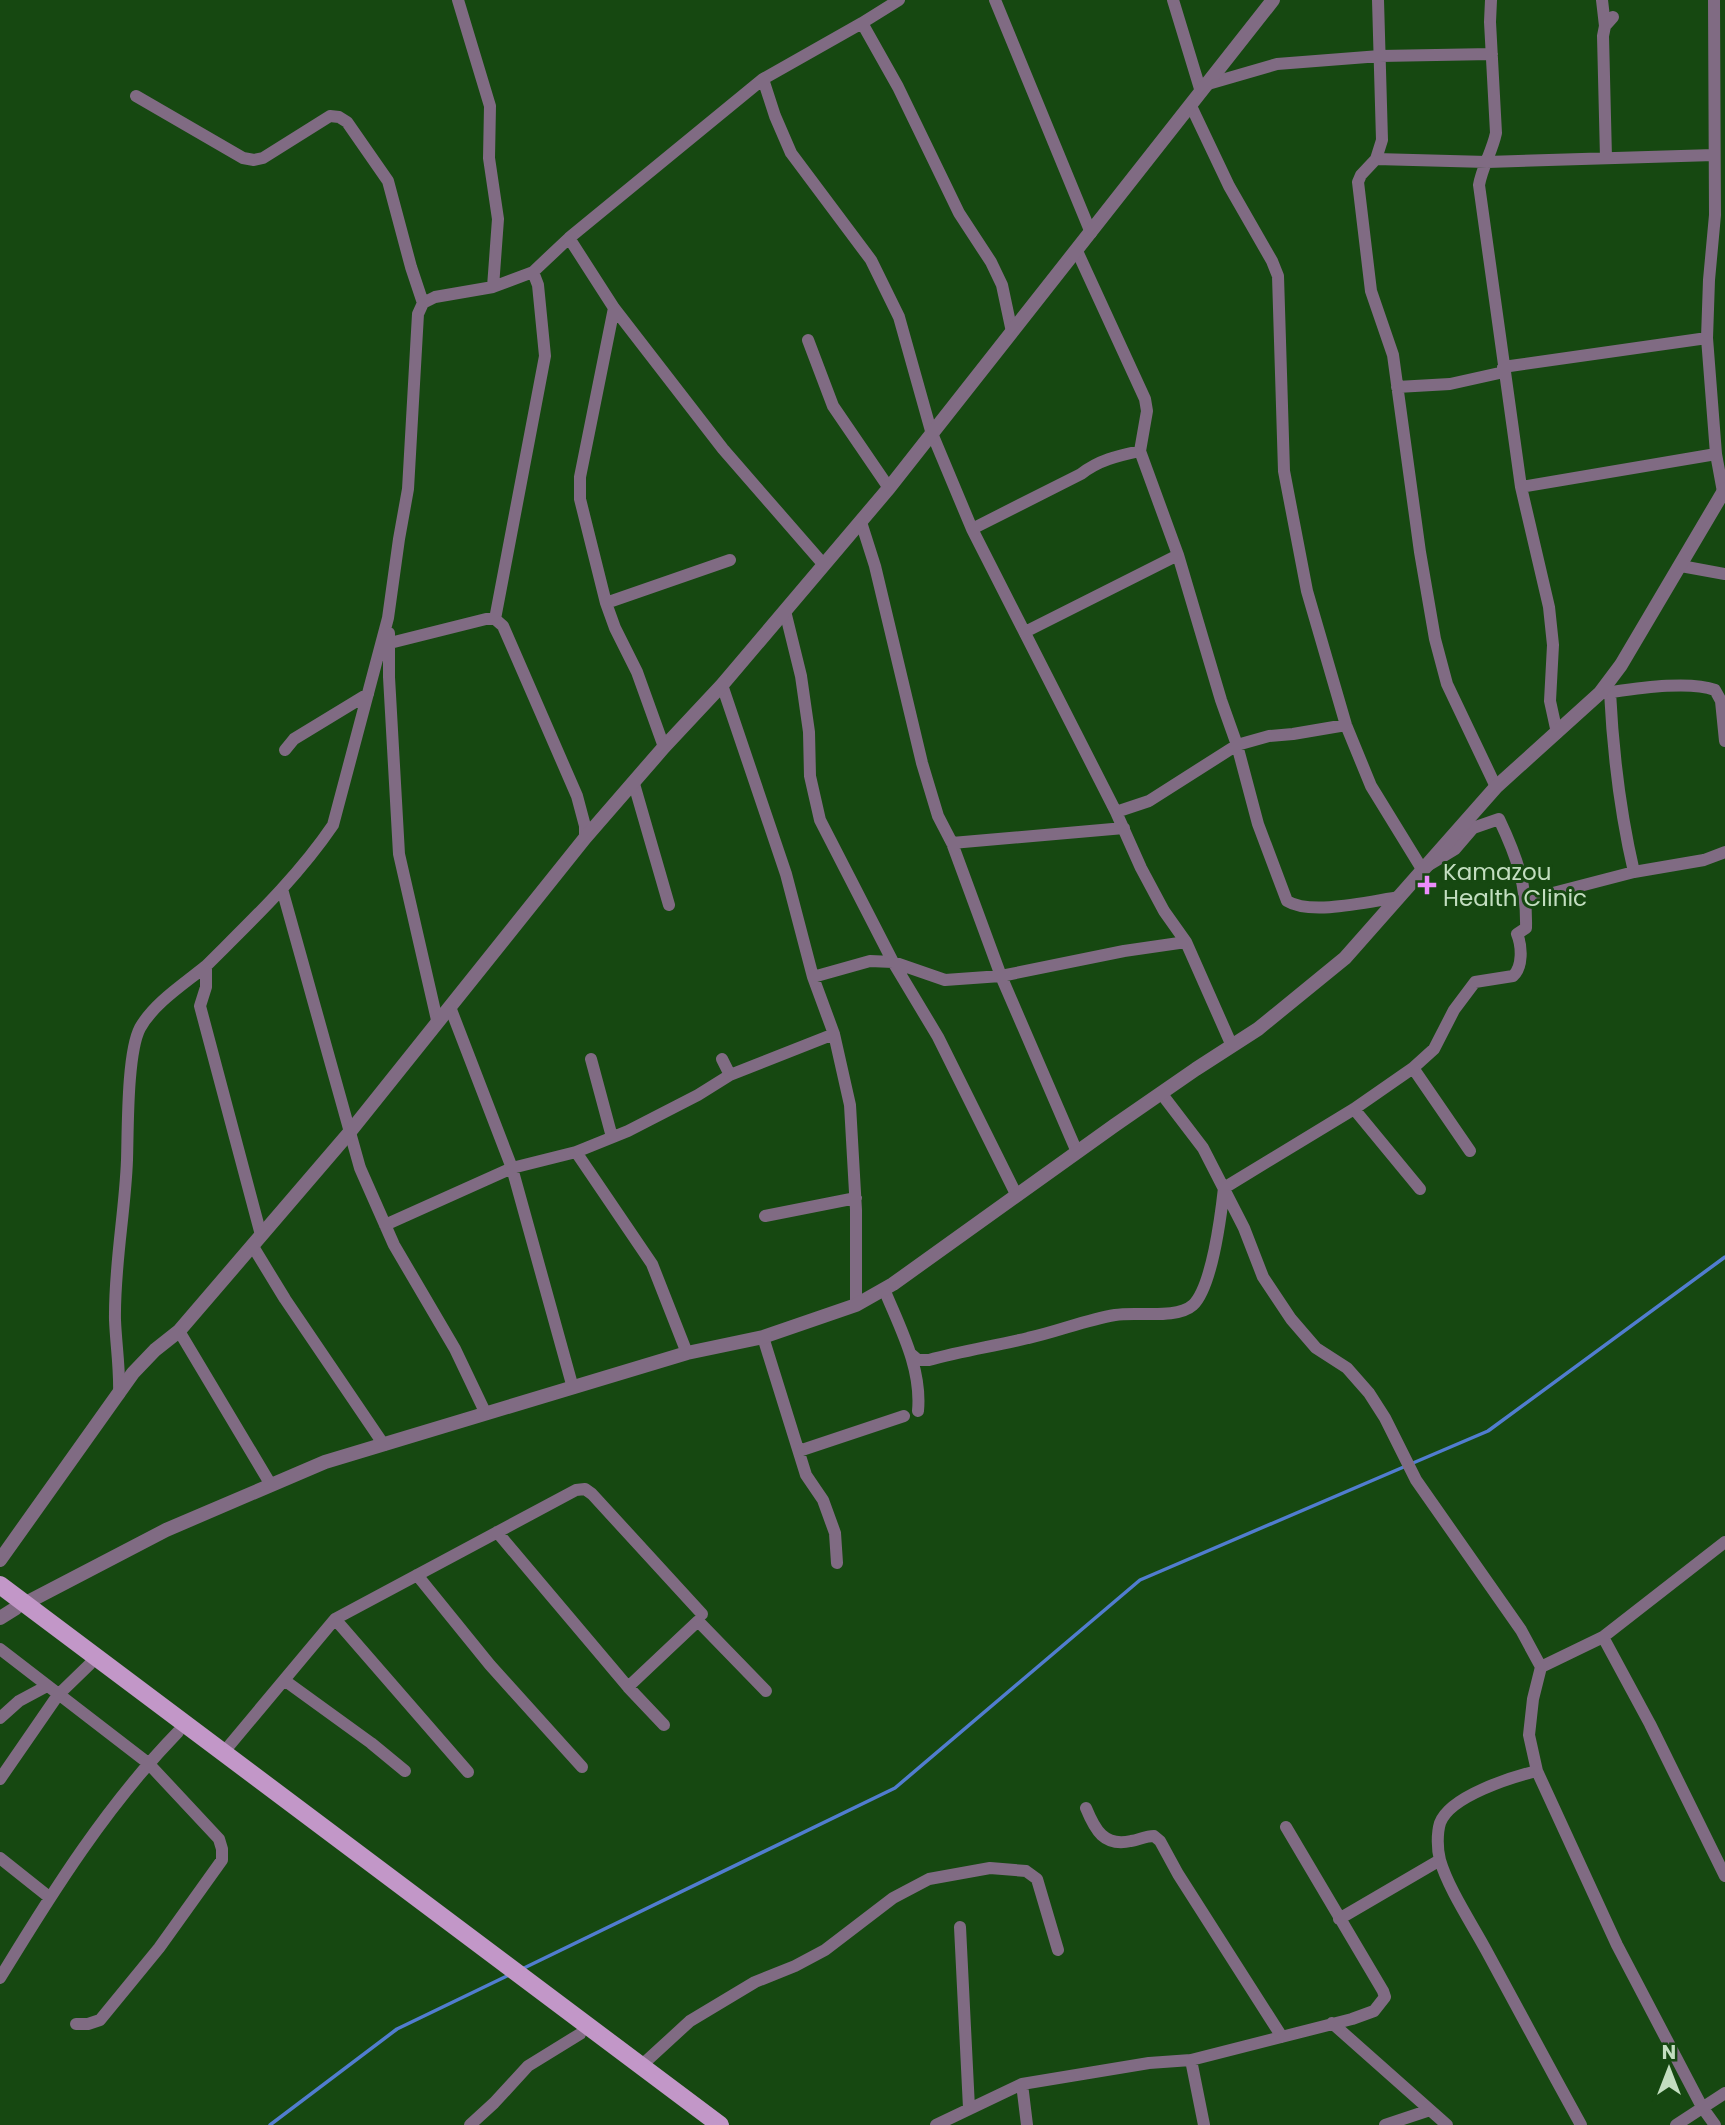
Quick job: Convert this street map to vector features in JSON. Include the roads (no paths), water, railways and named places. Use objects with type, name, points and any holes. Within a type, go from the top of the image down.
[{"type":"main road","points":[[0,1585],[20,1606],[90,1664],[178,1732],[701,2125]]},
{"type":"main road","points":[[0,1596],[20,1606],[223,1753],[720,2125]]},
{"type":"street","points":[[458,0],[490,106],[489,158],[498,219],[493,287]]},
{"type":"street","points":[[119,1394],[120,1366],[115,1320],[119,1238],[126,1196],[130,1077],[138,1031],[149,1015],[206,966],[282,889],[314,853],[333,825],[388,618],[408,489],[418,314],[423,303],[435,297],[493,287],[533,272],[569,238],[763,79],[899,0]]},
{"type":"street","points":[[995,0],[1091,233]]},
{"type":"street","points":[[1172,0],[1205,88]]},
{"type":"street","points":[[0,1560],[144,1360],[179,1331],[349,1133],[585,838],[722,685],[861,522],[1273,0]]},
{"type":"street","points":[[1378,0],[1382,139],[1376,159],[1359,178],[1361,218],[1371,290],[1393,355],[1420,552],[1435,639],[1447,684],[1496,787]]},
{"type":"street","points":[[1491,0],[1496,133],[1493,150],[1480,174],[1479,185],[1521,487],[1549,607],[1553,645],[1550,701],[1557,733]]},
{"type":"street","points":[[1602,0],[1609,22],[1603,36],[1606,158]]},
{"type":"street","points":[[0,1618],[166,1530],[325,1462],[687,1353],[764,1337],[856,1305],[884,1289],[1161,1093],[1258,1030],[1345,958],[1496,787],[1605,693],[1724,490],[1716,454],[1707,338],[1715,215],[1714,0]]},
{"type":"street","points":[[862,23],[898,87],[959,213],[991,262],[1002,285],[1012,332]]},
{"type":"street","points":[[1205,88],[1277,64],[1380,56],[1492,54]]},
{"type":"street","points":[[763,79],[791,153],[871,260],[899,317],[931,431],[972,528],[1124,828],[1141,867],[1164,911],[1186,942],[1232,1046]]},
{"type":"street","points":[[136,96],[243,158],[254,160],[263,158],[330,116],[347,122],[388,181],[423,303]]},
{"type":"street","points":[[1191,106],[1229,186],[1278,276],[1284,471],[1307,591],[1346,724],[1371,786],[1422,869]]},
{"type":"street","points":[[1376,159],[1487,162],[1714,155]]},
{"type":"street","points":[[569,238],[614,308],[723,449],[824,565]]},
{"type":"street","points":[[1077,251],[1145,399],[1147,411],[1140,451],[1178,555],[1237,745],[1258,824],[1287,901],[1295,906],[1313,908],[1400,897]]},
{"type":"street","points":[[495,620],[545,356],[538,285],[533,272]]},
{"type":"street","points":[[614,308],[579,491],[606,603],[637,672],[664,747]]},
{"type":"street","points":[[1397,387],[1450,384],[1503,370],[1707,338]]},
{"type":"street","points":[[808,340],[833,406],[888,488]]},
{"type":"street","points":[[972,528],[1081,474],[1093,464],[1110,457],[1140,451]]},
{"type":"street","points":[[1521,487],[1716,454]]},
{"type":"street","points":[[861,522],[875,566],[922,763],[938,817],[952,843],[1001,976],[1077,1152]]},
{"type":"street","points":[[1025,632],[1178,555]]},
{"type":"street","points":[[606,603],[730,560]]},
{"type":"street","points":[[1681,566],[1725,574]]},
{"type":"street","points":[[785,611],[802,687],[809,732],[810,776],[820,820],[893,962],[938,1037],[1017,1196]]},
{"type":"street","points":[[388,618],[399,854],[437,1020]]},
{"type":"street","points":[[390,643],[486,619],[495,620],[503,626],[577,796],[585,826],[585,838]]},
{"type":"street","points":[[722,685],[786,874],[813,976],[834,1034],[850,1105],[856,1198],[856,1305]]},
{"type":"street","points":[[1605,693],[1643,687],[1705,687],[1715,690],[1721,701],[1725,741]]},
{"type":"street","points":[[1605,693],[1623,827],[1634,872]]},
{"type":"street","points":[[285,750],[294,739],[368,694]]},
{"type":"street","points":[[1116,812],[1149,801],[1237,745],[1269,736],[1346,724]]},
{"type":"street","points":[[634,784],[670,905]]},
{"type":"street","points":[[1224,1188],[1353,1109],[1413,1068],[1434,1049],[1454,1010],[1475,982],[1513,976],[1520,969],[1520,941],[1517,934],[1526,928],[1527,900],[1515,852],[1499,819],[1473,828],[1455,849],[1422,869]]},
{"type":"street","points":[[952,843],[1124,828]]},
{"type":"street","points":[[1527,900],[1634,872],[1704,860],[1725,852]]},
{"type":"street","points":[[282,889],[360,1168],[394,1245],[455,1349],[486,1414]]},
{"type":"street","points":[[813,976],[870,961],[893,962],[945,980],[1001,976],[1111,953],[1186,942]]},
{"type":"street","points":[[206,966],[206,987],[201,1006],[257,1240],[285,1299],[384,1445]]},
{"type":"street","points":[[450,1007],[512,1168],[573,1388]]},
{"type":"street","points":[[385,1225],[512,1168],[576,1152],[612,1137],[698,1095],[730,1075],[834,1034]]},
{"type":"street","points":[[591,1059],[612,1137]]},
{"type":"street","points":[[722,1059],[730,1075]]},
{"type":"street","points":[[1413,1068],[1470,1151]]},
{"type":"street","points":[[1161,1093],[1203,1148],[1244,1228],[1270,1287],[1316,1348],[1347,1368],[1369,1393],[1416,1480],[1521,1630],[1541,1667],[1533,1699],[1529,1735],[1537,1771],[1617,1945],[1702,2108],[1716,2125]]},
{"type":"street","points":[[1353,1109],[1420,1189]]},
{"type":"street","points":[[576,1152],[652,1264],[687,1353]]},
{"type":"street","points":[[911,1354],[918,1360],[929,1360],[1027,1339],[1116,1314],[1178,1312],[1191,1307],[1199,1297],[1207,1276],[1221,1219],[1224,1188]]},
{"type":"street","points":[[765,1216],[856,1198]]},
{"type":"street","points":[[884,1289],[911,1354],[920,1392],[918,1411]]},
{"type":"street","points":[[179,1331],[271,1485]]},
{"type":"street","points":[[764,1337],[806,1475],[823,1500],[835,1533],[837,1563]]},
{"type":"street","points":[[799,1451],[904,1416]]},
{"type":"street","points":[[223,1753],[335,1619],[576,1490],[585,1489],[592,1494],[702,1614]]},
{"type":"street","points":[[497,1532],[628,1687],[664,1725]]},
{"type":"street","points":[[1541,1667],[1603,1637],[1725,1542]]},
{"type":"street","points":[[416,1575],[490,1665],[582,1767]]},
{"type":"street","points":[[335,1619],[468,1772]]},
{"type":"street","points":[[628,1687],[698,1621],[766,1691]]},
{"type":"street","points":[[1603,1637],[1650,1724],[1725,1876]]},
{"type":"street","points":[[0,1649],[148,1763],[219,1839],[222,1849],[222,1860],[159,1948],[100,2020],[96,2023],[76,2024]]},
{"type":"street","points":[[0,1718],[19,1702],[53,1690],[90,1664]]},
{"type":"street","points":[[284,1680],[405,1771]]},
{"type":"street","points":[[0,1779],[53,1690]]},
{"type":"street","points":[[0,1978],[71,1863],[148,1763],[178,1732]]},
{"type":"street","points":[[1537,1771],[1503,1779],[1446,1813],[1440,1824],[1438,1845],[1440,1860],[1460,1902],[1581,2125]]},
{"type":"street","points":[[1086,1808],[1094,1828],[1102,1838],[1132,1841],[1154,1836],[1160,1841],[1178,1874],[1282,2037]]},
{"type":"street","points":[[936,2125],[1022,2084],[1149,2063],[1191,2060],[1374,2011],[1385,1997],[1383,1991],[1286,1827]]},
{"type":"street","points":[[0,1858],[49,1897]]},
{"type":"street","points":[[1339,1919],[1440,1860]]},
{"type":"street","points":[[642,2066],[690,2021],[755,1982],[825,1950],[893,1898],[929,1879],[990,1868],[1026,1871],[1037,1879],[1058,1950]]},
{"type":"street","points":[[960,1927],[969,2108]]},
{"type":"street","points":[[1332,2023],[1447,2125]]},
{"type":"street","points":[[470,2125],[528,2066],[580,2034]]},
{"type":"street","points":[[1191,2060],[1204,2125]]},
{"type":"street","points":[[1022,2084],[1027,2125]]},
{"type":"street","points":[[1676,2125],[1725,2093]]},
{"type":"street","points":[[1385,2125],[1430,2110]]},
{"type":"waterway","points":[[1413,1463],[1488,1431],[1725,1257]]},
{"type":"waterway","points":[[522,1969],[895,1788],[1140,1580],[1406,1466]]},
{"type":"waterway","points":[[270,2125],[397,2029],[509,1975]]},
{"type":"place","name":"Kamazou Health Clinic","points":[[1427,885]]}]
